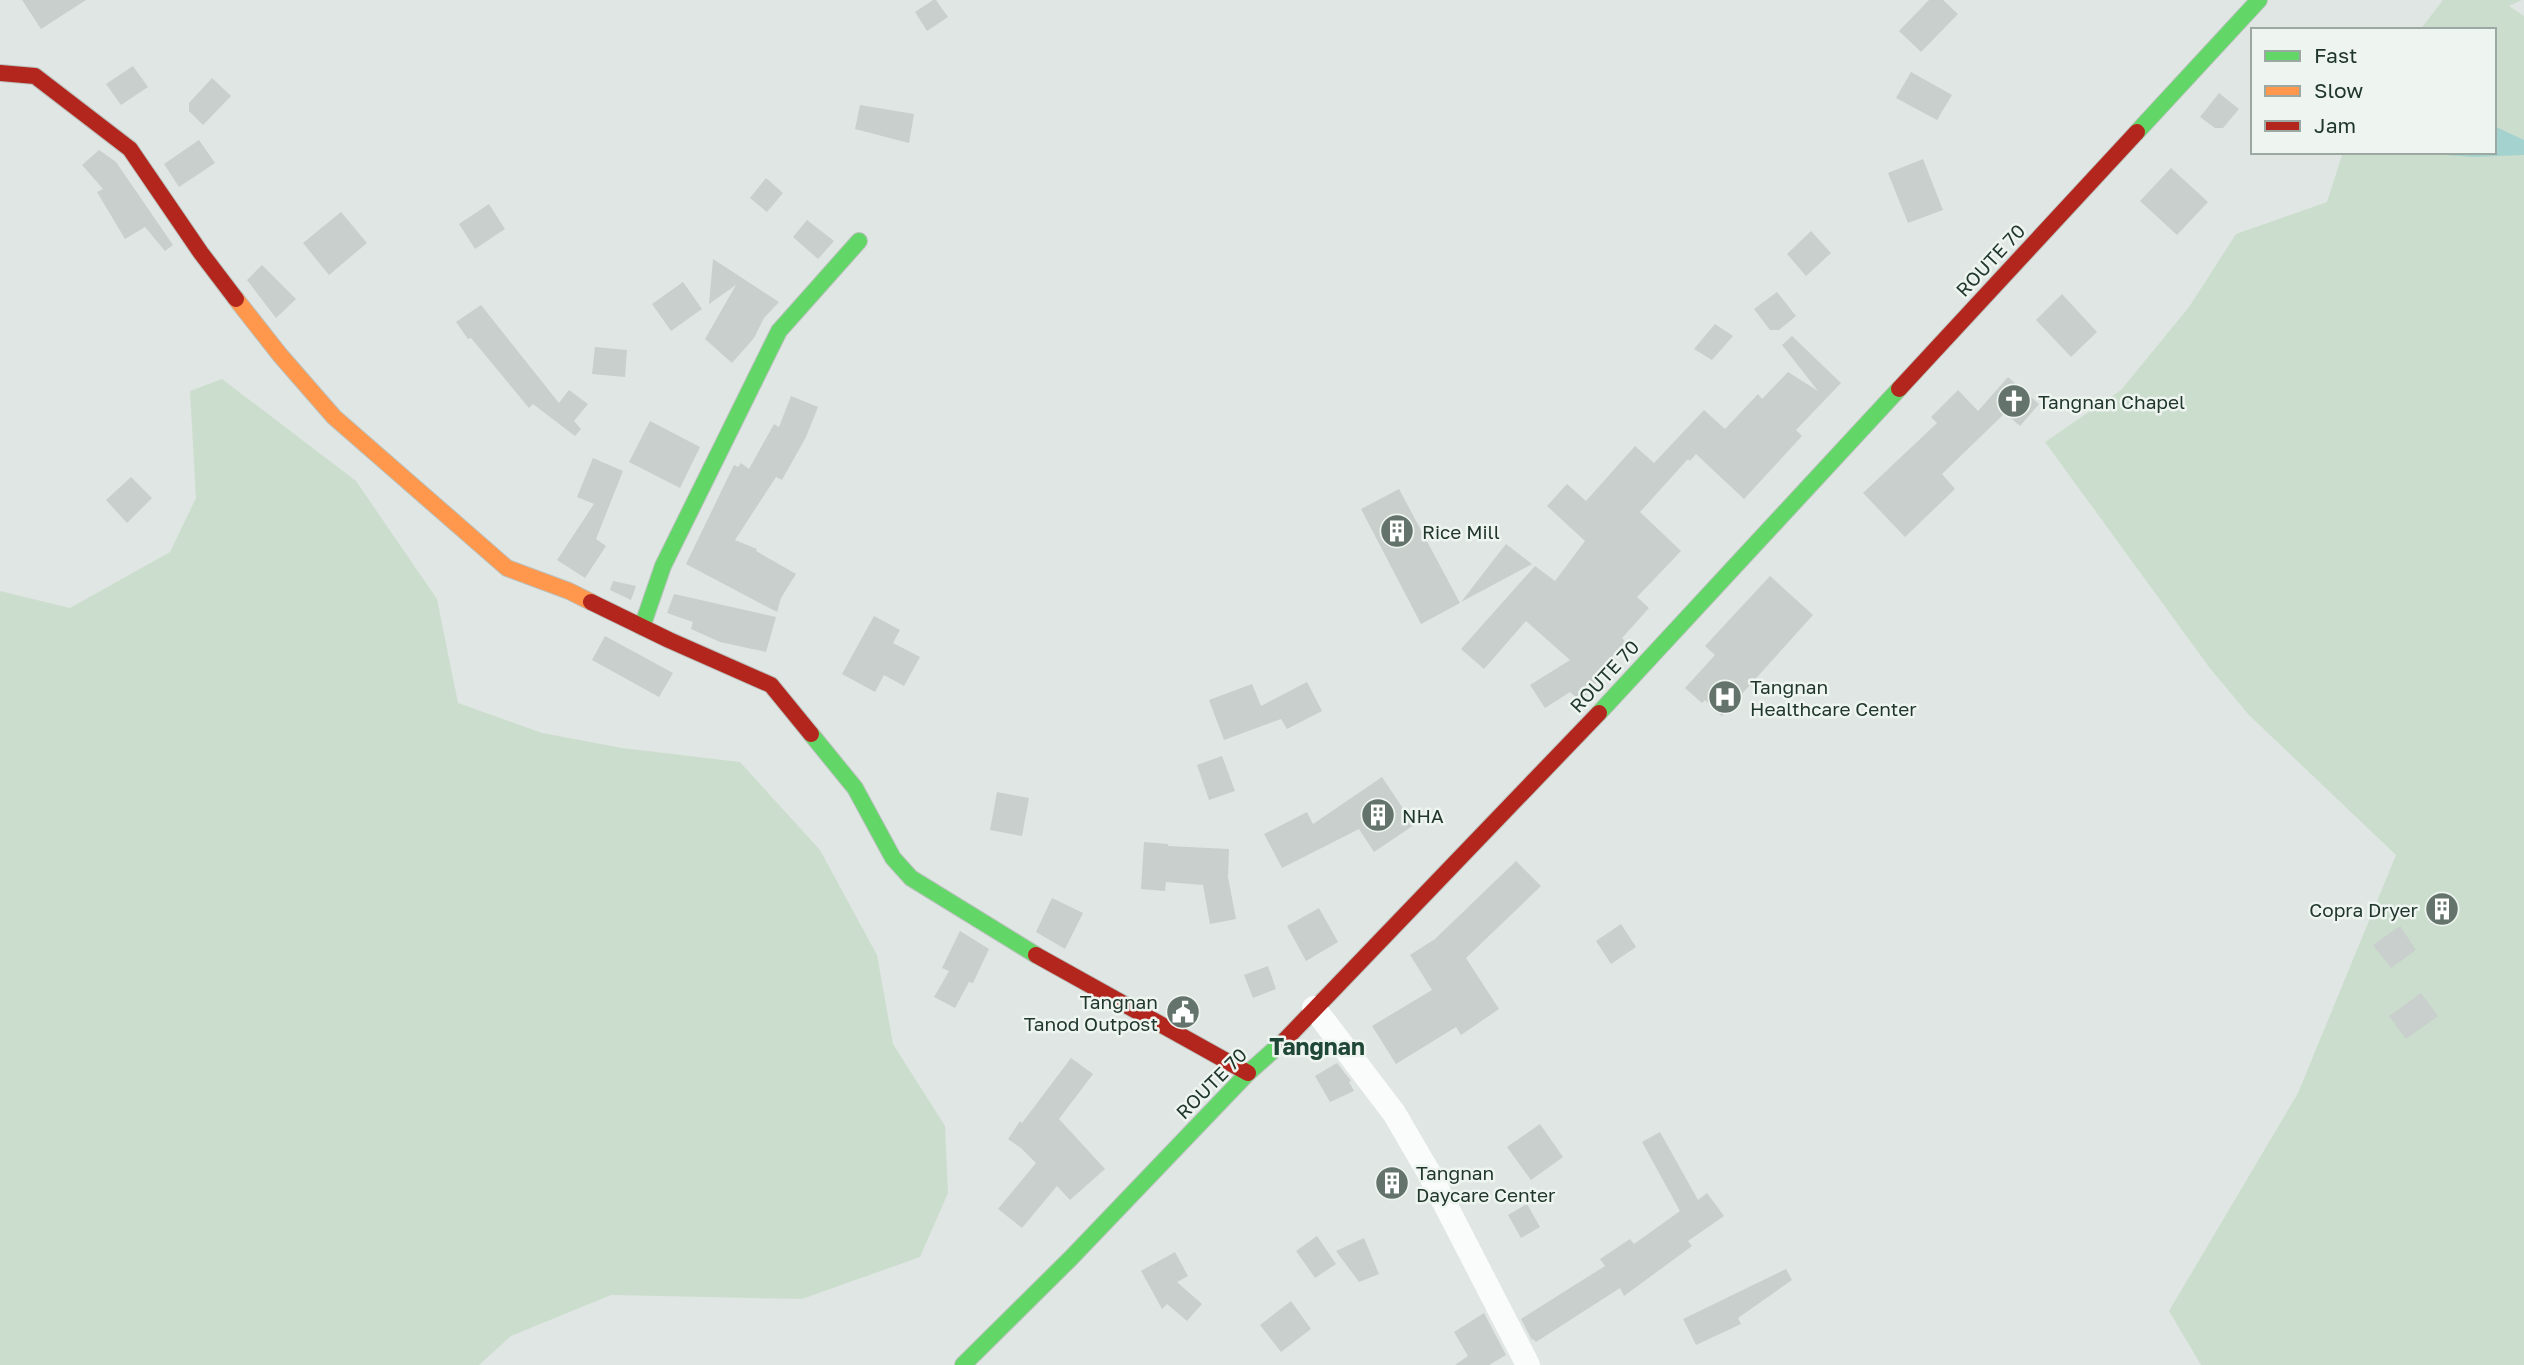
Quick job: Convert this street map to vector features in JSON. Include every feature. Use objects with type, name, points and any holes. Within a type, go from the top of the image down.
[{"type":"main road","name":"ROUTE 70","points":[[963,1365],[1071,1258],[1248,1073],[1286,1039],[1532,785],[2259,0]]},
{"type":"main road","points":[[0,73],[35,76],[130,149],[201,253],[280,355],[334,417],[507,568],[569,591],[771,685],[855,788],[893,858],[911,878],[1050,963],[1248,1073]]},
{"type":"main road","points":[[642,626],[663,566],[779,331],[859,240]]},
{"type":"street","points":[[1314,1008],[1394,1113],[1429,1173],[1528,1365]]},
{"type":"green space","points":[[2443,0],[2522,0],[2509,6],[2524,16],[2524,1365],[2201,1365],[2169,1311],[2298,1093],[2396,855],[2249,715],[2209,667],[2045,442],[2121,390],[2189,307],[2236,234],[2327,202],[2342,154],[2496,154],[2496,28],[2422,28]]},
{"type":"green space","points":[[222,379],[356,481],[437,599],[458,703],[542,733],[622,748],[740,762],[820,850],[877,955],[893,1044],[945,1126],[948,1193],[920,1257],[802,1299],[611,1295],[511,1336],[479,1365],[0,1365],[0,591],[70,608],[170,552],[196,498],[190,391]]},
{"type":"water","points":[[2496,127],[2524,140],[2524,155],[2445,155],[2496,154]]},
{"type":"building","points":[[22,0],[86,0],[41,29]]},
{"type":"building","points":[[936,0],[948,17],[927,31],[915,12]]},
{"type":"building","points":[[1929,0],[1943,0],[1958,14],[1921,52],[1899,31]]},
{"type":"building","points":[[133,66],[148,87],[121,105],[106,84]]},
{"type":"building","points":[[1911,72],[1952,95],[1937,120],[1896,98]]},
{"type":"building","points":[[212,78],[231,96],[203,125],[189,111],[189,103]]},
{"type":"building","points":[[2219,93],[2239,109],[2223,128],[2215,128],[2200,117]]},
{"type":"building","points":[[860,105],[914,114],[909,143],[855,129]]},
{"type":"building","points":[[199,140],[215,163],[179,187],[164,164]]},
{"type":"building","points":[[99,150],[116,162],[173,245],[165,251],[145,227],[125,239],[97,192],[103,189],[82,165]]},
{"type":"building","points":[[1923,159],[1943,210],[1908,223],[1888,173]]},
{"type":"building","points":[[2171,168],[2208,202],[2177,235],[2140,201]]},
{"type":"building","points":[[766,178],[783,193],[767,212],[750,198]]},
{"type":"building","points":[[489,204],[505,229],[475,249],[459,224]]},
{"type":"building","points":[[341,212],[367,243],[329,275],[303,243]]},
{"type":"building","points":[[807,220],[834,241],[818,259],[793,237]]},
{"type":"building","points":[[1811,231],[1831,253],[1806,276],[1787,254]]},
{"type":"building","points":[[713,259],[779,302],[764,318],[754,338],[732,363],[705,339],[736,285],[709,304]]},
{"type":"building","points":[[262,265],[296,299],[276,318],[247,280]]},
{"type":"building","points":[[683,282],[702,309],[671,331],[652,304]]},
{"type":"building","points":[[1777,292],[1796,316],[1779,330],[1770,330],[1754,309]]},
{"type":"building","points":[[2062,294],[2097,332],[2071,357],[2036,320]]},
{"type":"building","points":[[481,305],[559,403],[569,390],[588,404],[574,421],[581,429],[575,436],[533,404],[529,408],[471,338],[468,339],[456,322]]},
{"type":"building","points":[[1715,324],[1733,336],[1712,360],[1694,349]]},
{"type":"building","points":[[1792,336],[1841,383],[1796,430],[1802,436],[1744,499],[1696,454],[1690,461],[1688,459],[1640,512],[1681,551],[1637,597],[1649,608],[1622,638],[1626,642],[1597,674],[1601,678],[1580,701],[1570,692],[1545,708],[1530,685],[1570,660],[1526,621],[1484,669],[1461,649],[1535,566],[1555,581],[1585,541],[1547,506],[1567,484],[1586,501],[1635,446],[1654,463],[1704,410],[1725,429],[1758,394],[1762,399],[1788,372],[1818,391],[1782,345]]},
{"type":"building","points":[[595,347],[627,350],[625,377],[592,374]]},
{"type":"building","points":[[2008,377],[2039,404],[2020,426],[2005,413],[1942,474],[1955,489],[1905,537],[1863,493],[1937,423],[1931,417],[1958,390],[1978,411]]},
{"type":"building","points":[[791,396],[818,407],[806,437],[782,480],[776,477],[735,540],[757,549],[756,551],[796,574],[781,598],[777,612],[686,564],[734,465],[738,467],[741,463],[749,469],[774,424],[779,427]]},
{"type":"building","points":[[650,421],[700,447],[680,488],[629,462]]},
{"type":"building","points":[[593,458],[623,471],[596,539],[606,546],[585,578],[557,560],[594,504],[577,497]]},
{"type":"building","points":[[131,477],[152,498],[127,523],[106,500]]},
{"type":"building","points":[[1399,489],[1460,603],[1421,624],[1361,509]]},
{"type":"building","points":[[1506,544],[1532,564],[1461,602]]},
{"type":"building","points":[[1770,576],[1813,615],[1722,716],[1705,700],[1702,703],[1685,688],[1715,655],[1705,646]]},
{"type":"building","points":[[613,581],[636,586],[631,600],[610,590]]},
{"type":"building","points":[[674,594],[776,617],[766,652],[720,642],[691,629],[693,622],[667,613]]},
{"type":"building","points":[[874,616],[900,630],[893,643],[920,657],[904,686],[884,675],[875,692],[842,674]]},
{"type":"building","points":[[605,636],[673,673],[659,697],[592,660]]},
{"type":"building","points":[[1307,682],[1322,711],[1287,729],[1281,719],[1224,740],[1209,700],[1252,684],[1261,706]]},
{"type":"building","points":[[1222,756],[1235,791],[1209,800],[1197,765]]},
{"type":"building","points":[[1382,777],[1414,825],[1374,852],[1359,829],[1282,868],[1264,834],[1307,812],[1313,824]]},
{"type":"building","points":[[997,792],[1029,798],[1022,836],[990,830]]},
{"type":"building","points":[[1144,842],[1229,849],[1228,877],[1236,919],[1210,924],[1203,885],[1166,882],[1165,891],[1141,889]]},
{"type":"building","points":[[1516,861],[1541,886],[1466,958],[1499,1009],[1461,1035],[1456,1027],[1396,1064],[1372,1026],[1432,990],[1410,955],[1435,939]]},
{"type":"building","name":"Copra Dryer","points":[[2441,891],[2460,904],[2443,927],[2425,914]]},
{"type":"building","points":[[1052,898],[1083,913],[1065,949],[1036,932]]},
{"type":"building","points":[[1319,908],[1338,942],[1306,961],[1287,926]]},
{"type":"building","points":[[1621,924],[1636,947],[1611,964],[1596,941]]},
{"type":"building","points":[[2400,926],[2416,950],[2391,968],[2373,945]]},
{"type":"building","points":[[960,931],[989,949],[973,983],[969,982],[955,1008],[934,997],[949,971],[942,968]]},
{"type":"building","points":[[1268,966],[1276,989],[1253,998],[1244,975]]},
{"type":"building","points":[[2421,993],[2438,1016],[2406,1039],[2389,1016]]},
{"type":"building","points":[[1071,1058],[1093,1074],[1059,1119],[1105,1169],[1070,1200],[1057,1186],[1022,1228],[998,1209],[1036,1163],[1008,1139]]},
{"type":"building","points":[[1337,1063],[1351,1081],[1349,1082],[1354,1091],[1330,1102],[1315,1076]]},
{"type":"building","points":[[1540,1124],[1563,1157],[1531,1180],[1507,1147]]},
{"type":"building","points":[[1660,1132],[1698,1200],[1707,1193],[1724,1216],[1688,1241],[1692,1246],[1624,1296],[1620,1288],[1536,1342],[1532,1340],[1521,1319],[1605,1266],[1600,1259],[1630,1239],[1634,1244],[1680,1211],[1642,1142]]},
{"type":"building","points":[[1527,1204],[1540,1227],[1521,1238],[1508,1215]]},
{"type":"building","points":[[1317,1236],[1336,1264],[1315,1278],[1296,1251]]},
{"type":"building","points":[[1364,1238],[1379,1274],[1359,1282],[1336,1251]]},
{"type":"building","points":[[1175,1252],[1188,1276],[1177,1282],[1202,1304],[1187,1321],[1167,1304],[1162,1309],[1141,1271]]},
{"type":"building","points":[[1786,1269],[1792,1280],[1738,1318],[1741,1324],[1696,1345],[1683,1319]]},
{"type":"building","points":[[1291,1301],[1311,1329],[1281,1352],[1260,1325]]},
{"type":"building","points":[[1484,1313],[1506,1355],[1489,1365],[1455,1365],[1468,1356],[1454,1332]]},
{"type":"traffic: fast","points":[[2137,132],[2259,0]]},
{"type":"traffic: fast","points":[[642,627],[663,566],[779,331],[859,241]]},
{"type":"traffic: fast","points":[[1599,713],[1899,389]]},
{"type":"traffic: fast","points":[[811,734],[855,788],[893,858],[911,878],[1036,955]]},
{"type":"traffic: fast","points":[[963,1365],[1071,1258],[1248,1073],[1285,1040]]},
{"type":"traffic: slow","points":[[236,299],[334,417],[507,568],[591,602]]},
{"type":"traffic: jam","points":[[0,73],[35,76],[130,149],[236,299]]},
{"type":"traffic: jam","points":[[1899,389],[2137,132]]},
{"type":"traffic: jam","points":[[591,602],[771,685],[811,734]]},
{"type":"traffic: jam","points":[[1285,1040],[1599,713]]},
{"type":"traffic: jam","points":[[1036,955],[1248,1073]]},
{"type":"place","name":"Tangnan Chapel","points":[[2014,401]]},
{"type":"place","name":"Rice Mill","points":[[1397,531]]},
{"type":"place","name":"Tangnan Healthcare Center","points":[[1725,697]]},
{"type":"place","name":"NHA","points":[[1378,815]]},
{"type":"place","name":"Copra Dryer","points":[[2442,909]]},
{"type":"place","name":"Tangnan Tanod Outpost","points":[[1183,1012]]},
{"type":"place","name":"Tangnan Daycare Center","points":[[1392,1183]]},
{"type":"district","name":"Tangnan","points":[[1317,1046]]}]
